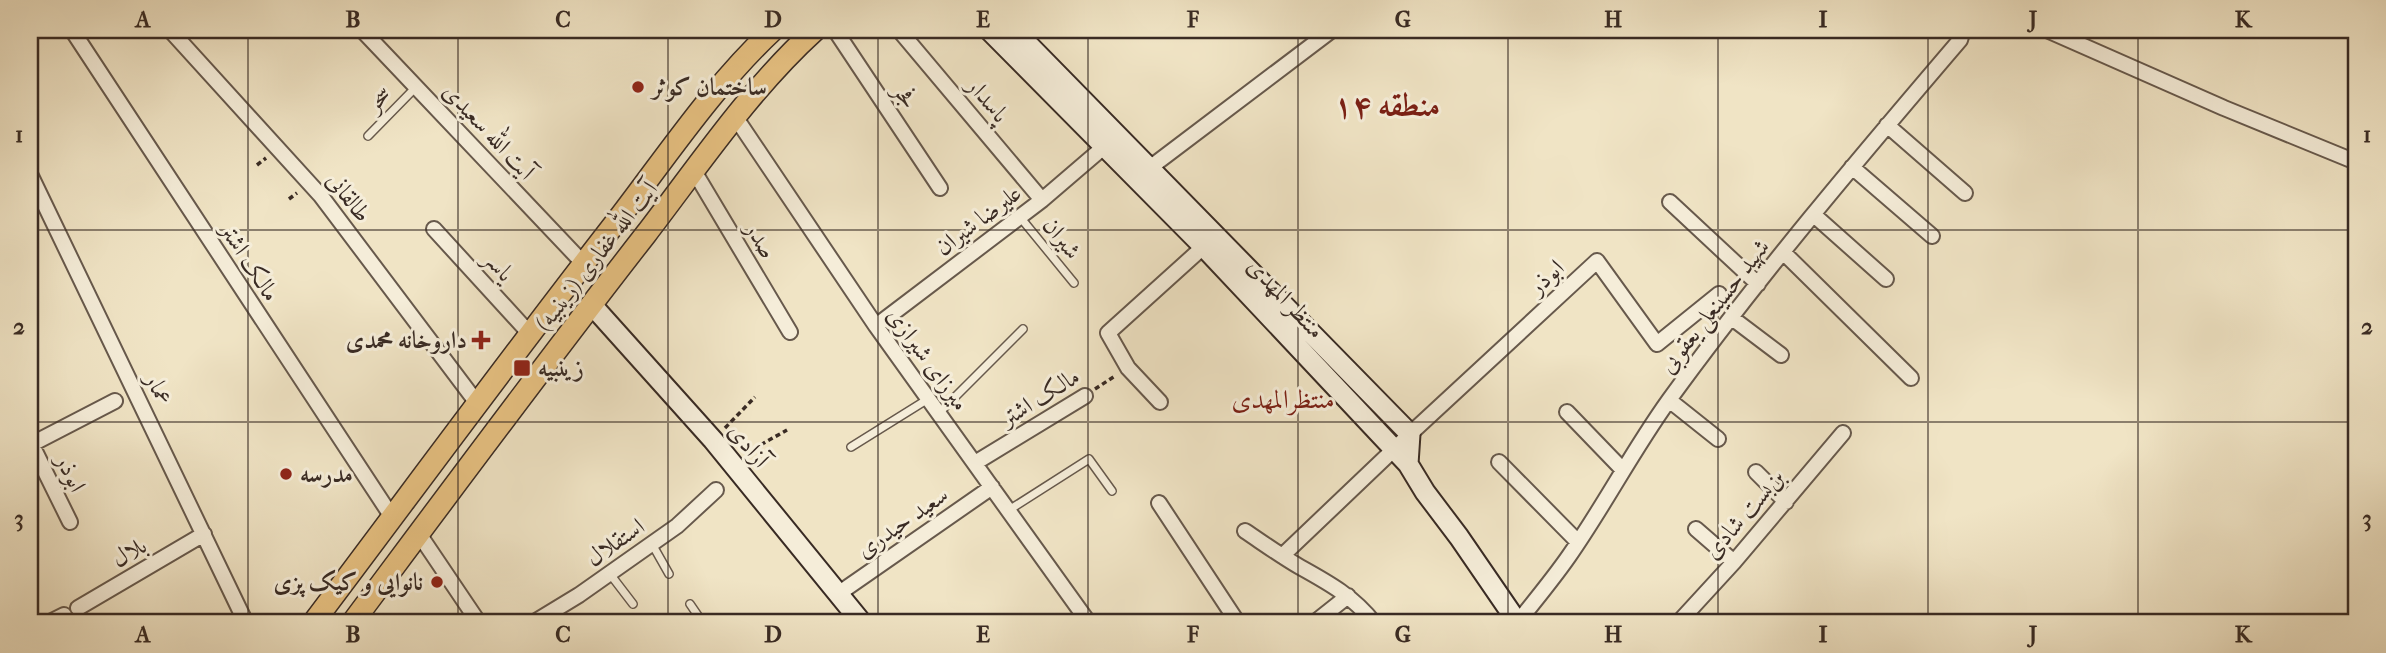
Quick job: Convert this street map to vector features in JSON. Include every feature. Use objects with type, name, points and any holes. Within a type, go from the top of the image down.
[{"type":"main road","name":"آیت الله غفاری (زینبیه)","points":[[313,623],[583,264],[698,116],[754,48],[773,30]]},
{"type":"main road","name":"آیت الله غفاری (زینبیه)","points":[[352,623],[591,304],[736,118],[776,69],[815,30]]},
{"type":"main road","points":[[482,396],[513,408]]},
{"type":"main road","points":[[454,435],[479,453]]},
{"type":"street","name":"مالک اشتر","points":[[72,30],[392,517]]},
{"type":"street","name":"طالقانی","points":[[170,30],[321,196],[482,396]]},
{"type":"street","name":"آیت الله سعیدی","points":[[362,30],[583,264]]},
{"type":"street","name":"فجر","points":[[835,30],[940,188]]},
{"type":"street","name":"پاسدار","points":[[899,30],[1042,200]]},
{"type":"street","name":"منتظر المهدی","points":[[989,30],[1105,146],[1143,173],[1210,241],[1408,464],[1517,623]]},
{"type":"street","points":[[1014,30],[1143,173],[1332,30]]},
{"type":"street","name":"شهید حسینعلی یعقوبی","points":[[1517,623],[1578,542],[1622,469],[1669,400],[1852,167],[1960,40],[1964,30]]},
{"type":"street","points":[[2047,30],[2224,108],[2356,162]]},
{"type":"street","name":"میرزای شیرازی","points":[[736,118],[876,326],[1089,623]]},
{"type":"street","points":[[1887,125],[1965,193]]},
{"type":"street","name":"علیرضا شیران","points":[[876,326],[1042,200],[1105,146]]},
{"type":"street","points":[[1852,167],[1933,236]]},
{"type":"street","name":"صدر","points":[[694,172],[790,332]]},
{"type":"street","name":"عمار","points":[[30,174],[246,623]]},
{"type":"street","points":[[1670,202],[1758,285]]},
{"type":"street","points":[[1814,215],[1886,279]]},
{"type":"street","name":"یاسر","points":[[434,229],[530,334]]},
{"type":"street","points":[[1160,402],[1128,368],[1108,333],[1210,241],[1409,433],[1408,464]]},
{"type":"street","points":[[1784,253],[1911,378]]},
{"type":"street","name":"ابوذر","points":[[1282,556],[1409,433],[1597,261],[1657,344],[1719,294]]},
{"type":"street","name":"آزادی","points":[[591,304],[713,440],[838,594],[857,622]]},
{"type":"street","points":[[1732,318],[1781,355]]},
{"type":"street","name":"مالک اشتر","points":[[975,463],[1085,396]]},
{"type":"street","points":[[1669,400],[1718,439]]},
{"type":"street","name":"ابوذر","points":[[70,523],[30,443],[115,401]]},
{"type":"street","points":[[1567,412],[1622,469]]},
{"type":"street","name":"بن‌بست شادی","points":[[1678,623],[1734,562],[1843,433]]},
{"type":"street","points":[[1499,462],[1578,542]]},
{"type":"street","points":[[1756,472],[1786,502]]},
{"type":"street","name":"سعید حیدری","points":[[838,594],[992,487]]},
{"type":"street","name":"استقلال","points":[[533,623],[610,574],[677,526],[716,490]]},
{"type":"street","points":[[1159,503],[1238,623]]},
{"type":"street","points":[[1696,529],[1734,562]]},
{"type":"street","points":[[1245,531],[1336,587],[1363,607],[1374,623]]},
{"type":"street","name":"بلال","points":[[78,608],[204,534]]},
{"type":"street","points":[[419,534],[479,623]]},
{"type":"street","points":[[1314,623],[1348,596]]},
{"type":"street","points":[[48,623],[64,615]]},
{"type":"lane","name":"سحر","points":[[368,136],[416,87]]},
{"type":"lane","name":"شیران","points":[[1020,216],[1074,283]]},
{"type":"lane","points":[[939,413],[1023,329]]},
{"type":"lane","points":[[851,447],[929,399]]},
{"type":"lane","points":[[1009,510],[1089,459],[1112,491]]},
{"type":"lane","points":[[652,544],[669,573]]},
{"type":"lane","points":[[610,574],[633,604]]},
{"type":"lane","points":[[690,604],[703,623]]},
{"type":"path","name":"مالک اشتر","points":[[1085,396],[1128,368]]},
{"type":"path","points":[[713,440],[755,397]]},
{"type":"path","points":[[730,461],[787,430]]},
{"type":"place","name":"ساختمان کوثر","points":[[638,87]]},
{"type":"place","name":"داروخانه محمدی","points":[[481,340]]},
{"type":"place","name":"زینبیه","points":[[522,368]]},
{"type":"place","name":"مدرسه","points":[[286,474]]},
{"type":"place","name":"نانوایی و کیک پزی","points":[[437,582]]},
{"type":"district","name":"منطقه ۱۴","points":[[1387,105]]},
{"type":"district","name":"منتظرالمهدی","points":[[1283,399]]}]
